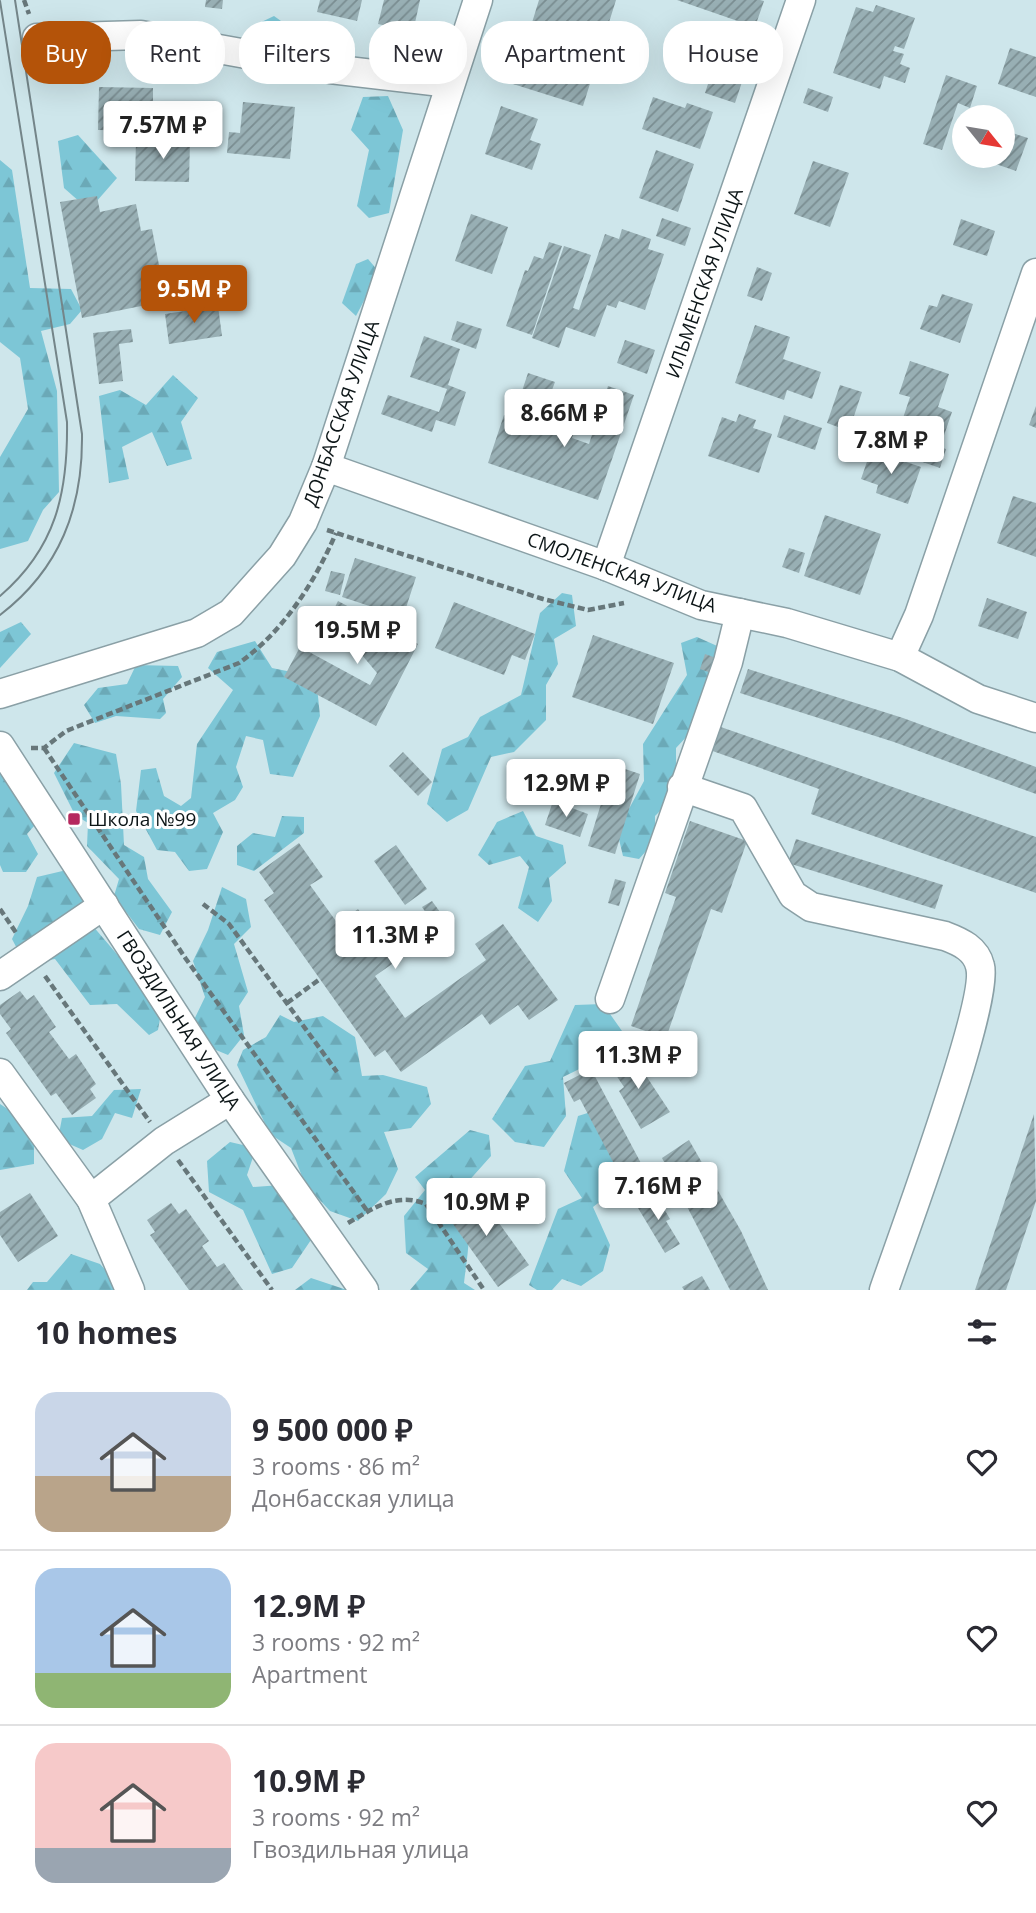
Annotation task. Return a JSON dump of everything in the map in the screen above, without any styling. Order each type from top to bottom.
[{"type":"street","name":"ДОНБАССКАЯ УЛИЦА","points":[[467,33],[478,0]]},
{"type":"street","name":"ИЛЬМЕНСКАЯ УЛИЦА","points":[[607,566],[800,0]]},
{"type":"street","points":[[111,36],[141,35],[369,74]]},
{"type":"street","name":"ДОНБАССКАЯ УЛИЦА","points":[[0,694],[197,633],[231,613],[257,587],[303,522],[327,467],[450,84]]},
{"type":"street","points":[[900,657],[919,615],[1036,273]]},
{"type":"street","name":"СМОЛЕНСКАЯ УЛИЦА","points":[[327,467],[607,566],[701,605],[787,622],[900,657],[978,699],[1036,718]]},
{"type":"street","points":[[610,999],[727,662],[740,613]]},
{"type":"street","name":"ГВОЗДИЛЬНАЯ УЛИЦА","points":[[1,748],[230,1100],[364,1290]]},
{"type":"street","points":[[682,787],[743,808],[793,895],[811,907],[946,936],[967,947],[981,967],[981,988],[958,1071],[884,1290]]},
{"type":"street","points":[[0,976],[104,905]]},
{"type":"street","points":[[0,1073],[91,1199],[131,1290]]},
{"type":"street","points":[[91,1199],[164,1141],[230,1100]]},
{"type":"path","points":[[303,522],[543,599],[588,610],[622,604],[661,588]]},
{"type":"path","points":[[1,748],[44,748],[66,732],[239,663],[260,648],[293,610],[336,533]]},
{"type":"path","points":[[44,748],[186,959],[368,1212]]},
{"type":"path","points":[[204,904],[229,924],[337,1072]]},
{"type":"path","points":[[0,909],[272,1290]]},
{"type":"path","points":[[287,1003],[320,979]]},
{"type":"path","points":[[326,1235],[398,1198],[413,1199],[426,1204],[484,1290]]},
{"type":"green space","points":[[274,16],[281,21],[264,21]]},
{"type":"green space","points":[[388,96],[403,130],[389,213],[369,218],[357,206],[369,150],[351,130],[363,97]]},
{"type":"green space","points":[[78,135],[117,178],[89,210],[64,188],[58,141]]},
{"type":"green space","points":[[0,160],[12,170],[30,288],[71,289],[82,310],[70,324],[41,331],[57,391],[59,492],[43,510],[28,541],[0,549],[0,457],[28,409],[20,358],[0,342]]},
{"type":"green space","points":[[368,259],[379,272],[356,316],[342,303],[356,264]]},
{"type":"green space","points":[[173,375],[198,398],[181,422],[192,459],[167,466],[152,432],[122,447],[129,479],[109,483],[99,396],[120,390],[146,405]]},
{"type":"green space","points":[[562,593],[572,595],[576,626],[554,639],[558,664],[546,685],[546,720],[514,752],[491,757],[468,810],[447,822],[427,804],[442,749],[468,737],[480,717],[521,695],[540,613]]},
{"type":"green space","points":[[21,622],[31,634],[0,668],[0,632]]},
{"type":"green space","points":[[697,637],[724,649],[704,718],[676,748],[674,785],[668,801],[655,816],[655,841],[639,859],[623,856],[617,831],[644,781],[643,744],[687,675],[681,643]]},
{"type":"green space","points":[[255,641],[272,668],[316,677],[320,716],[293,777],[270,774],[263,740],[246,736],[236,767],[243,787],[235,800],[213,813],[223,832],[207,869],[189,871],[175,852],[157,850],[136,811],[141,770],[156,768],[164,796],[181,806],[191,798],[197,744],[233,690],[208,668],[217,652]]},
{"type":"green space","points":[[136,665],[178,666],[182,677],[163,699],[166,713],[160,719],[116,716],[95,723],[84,705],[98,688],[127,684]]},
{"type":"green space","points":[[74,743],[116,754],[121,784],[124,845],[144,857],[148,879],[172,912],[160,935],[139,929],[114,896],[119,879],[87,846],[88,823],[75,815],[54,773]]},
{"type":"green space","points":[[0,758],[50,808],[27,834],[38,854],[26,872],[3,872],[0,865]]},
{"type":"green space","points":[[523,811],[536,836],[563,845],[566,863],[549,878],[552,901],[538,922],[518,908],[529,867],[520,856],[489,865],[478,855],[497,822]]},
{"type":"green space","points":[[282,816],[304,817],[304,833],[254,871],[237,865],[237,846],[253,833],[275,837]]},
{"type":"green space","points":[[71,869],[94,898],[92,925],[162,1007],[158,1030],[149,1035],[117,1004],[90,1005],[55,959],[25,964],[12,939],[28,906],[37,877]]},
{"type":"green space","points":[[222,887],[246,899],[251,927],[234,944],[248,992],[239,1006],[244,1035],[228,1055],[199,1043],[192,1024],[205,997],[193,961],[208,930]]},
{"type":"green space","points":[[603,1004],[622,1031],[604,1057],[563,1077],[566,1116],[544,1147],[515,1142],[492,1119],[525,1066],[550,1061],[575,1005]]},
{"type":"green space","points":[[280,1015],[294,1022],[323,1016],[355,1037],[362,1076],[383,1075],[427,1087],[431,1104],[411,1128],[384,1132],[398,1169],[386,1194],[358,1221],[330,1211],[305,1184],[291,1148],[270,1134],[237,1065],[243,1050],[266,1037]]},
{"type":"green space","points":[[141,1089],[132,1118],[115,1113],[102,1139],[83,1150],[58,1139],[62,1118],[92,1116],[114,1090]]},
{"type":"green space","points":[[0,1104],[34,1126],[34,1164],[0,1170]]},
{"type":"green space","points":[[594,1111],[613,1143],[615,1190],[593,1207],[610,1245],[603,1271],[581,1286],[562,1279],[552,1290],[537,1290],[529,1285],[558,1209],[582,1198],[564,1171],[578,1116]]},
{"type":"green space","points":[[470,1130],[489,1135],[491,1156],[457,1194],[467,1214],[468,1226],[464,1283],[475,1290],[410,1290],[428,1269],[406,1253],[404,1216],[425,1190],[415,1177]]},
{"type":"green space","points":[[230,1142],[256,1148],[247,1175],[253,1187],[281,1185],[317,1231],[292,1268],[272,1274],[243,1210],[209,1192],[207,1161]]},
{"type":"green space","points":[[71,1254],[100,1264],[124,1290],[27,1290],[33,1282],[47,1282]]},
{"type":"green space","points":[[311,1278],[347,1290],[295,1290]]},
{"type":"building","points":[[206,0],[223,0],[222,9],[205,7]]},
{"type":"building","points":[[320,0],[362,0],[357,21],[317,12]]},
{"type":"building","points":[[384,0],[420,0],[415,21],[379,21]]},
{"type":"building","points":[[539,0],[616,0],[609,21],[532,21]]},
{"type":"building","points":[[677,0],[764,1],[757,21],[738,21]]},
{"type":"building","points":[[876,5],[915,18],[904,49],[895,46],[893,51],[904,54],[900,64],[910,68],[905,83],[884,76],[880,89],[833,73],[856,7],[873,12]]},
{"type":"building","points":[[1010,48],[1036,57],[1036,97],[998,84]]},
{"type":"building","points":[[946,75],[977,86],[971,105],[952,105],[952,121],[942,150],[923,144]]},
{"type":"building","points":[[513,84],[590,84],[583,106]]},
{"type":"building","points":[[708,84],[741,84],[735,103],[705,93]]},
{"type":"building","points":[[99,87],[153,88],[153,131],[98,130]]},
{"type":"building","points":[[808,88],[833,97],[828,112],[803,103]]},
{"type":"building","points":[[653,97],[685,108],[687,103],[713,112],[700,149],[642,129]]},
{"type":"building","points":[[243,102],[295,107],[290,159],[227,153],[229,132],[240,133]]},
{"type":"building","points":[[501,106],[538,119],[530,140],[541,144],[532,170],[485,154]]},
{"type":"building","points":[[1015,134],[1028,138],[1016,171],[1007,168],[1015,168]]},
{"type":"building","points":[[136,140],[190,141],[189,182],[135,181]]},
{"type":"building","points":[[656,150],[694,164],[678,212],[639,198]]},
{"type":"building","points":[[813,161],[849,173],[830,227],[794,214]]},
{"type":"building","points":[[97,196],[100,212],[136,204],[141,231],[152,229],[166,301],[82,318],[60,202]]},
{"type":"building","points":[[471,214],[508,227],[492,274],[455,261]]},
{"type":"building","points":[[662,218],[691,228],[685,246],[656,236]]},
{"type":"building","points":[[961,219],[995,231],[987,256],[953,245]]},
{"type":"building","points":[[622,229],[651,239],[648,249],[664,254],[645,310],[619,301],[616,308],[607,305],[595,337],[566,327],[559,348],[532,338],[564,246],[591,255],[573,308],[579,310],[605,234],[619,239]]},
{"type":"building","points":[[549,242],[562,246],[532,335],[506,326],[525,270],[528,271],[534,256],[543,259]]},
{"type":"building","points":[[757,267],[772,273],[762,301],[747,296]]},
{"type":"building","points":[[942,294],[973,304],[960,343],[920,329],[929,305],[937,307]]},
{"type":"building","points":[[218,306],[222,336],[169,344],[165,314]]},
{"type":"building","points":[[457,321],[482,329],[476,349],[451,340]]},
{"type":"building","points":[[755,325],[790,337],[783,359],[821,372],[812,399],[787,390],[784,400],[735,383]]},
{"type":"building","points":[[131,329],[133,342],[119,344],[123,381],[99,384],[93,333]]},
{"type":"building","points":[[424,336],[460,349],[448,385],[466,392],[455,426],[436,420],[432,432],[381,414],[388,395],[439,412],[447,389],[410,377]]},
{"type":"building","points":[[625,340],[655,350],[647,374],[617,363]]},
{"type":"building","points":[[910,361],[949,374],[938,407],[952,412],[940,447],[946,449],[940,468],[908,457],[914,439],[898,433],[910,397],[899,394]]},
{"type":"building","points":[[528,373],[555,382],[545,409],[519,400]]},
{"type":"building","points":[[840,385],[862,392],[849,431],[827,423]]},
{"type":"building","points":[[608,386],[634,395],[598,500],[488,463],[504,415],[551,431],[554,425],[574,432],[572,438],[589,444]]},
{"type":"building","points":[[1036,406],[1036,428],[1029,425]]},
{"type":"building","points":[[739,414],[756,420],[753,428],[772,434],[759,473],[708,456],[722,417],[736,422]]},
{"type":"building","points":[[784,415],[822,428],[815,450],[777,437]]},
{"type":"building","points":[[871,450],[921,467],[908,504],[876,493],[878,485],[861,479]]},
{"type":"building","points":[[1013,496],[1036,503],[1036,557],[997,543]]},
{"type":"building","points":[[825,515],[881,534],[860,595],[804,576]]},
{"type":"building","points":[[789,548],[805,553],[799,573],[782,567]]},
{"type":"building","points":[[355,558],[416,577],[403,617],[342,597]]},
{"type":"building","points":[[331,571],[345,574],[340,595],[325,591]]},
{"type":"building","points":[[987,598],[1027,612],[1018,639],[978,626]]},
{"type":"building","points":[[338,601],[418,644],[376,726],[284,677],[300,647],[370,685],[377,673],[330,617]]},
{"type":"building","points":[[454,602],[535,634],[525,660],[512,655],[504,675],[435,648]]},
{"type":"building","points":[[593,635],[674,663],[653,724],[572,697]]},
{"type":"building","points":[[705,654],[719,659],[714,674],[700,669]]},
{"type":"building","points":[[748,669],[903,718],[1036,767],[1036,794],[894,742],[740,693]]},
{"type":"building","points":[[715,725],[1036,837],[1036,893],[811,814],[819,789],[707,749]]},
{"type":"building","points":[[403,752],[432,782],[418,796],[389,766]]},
{"type":"building","points":[[613,765],[640,774],[615,854],[588,846]]},
{"type":"building","points":[[527,769],[543,774],[539,788],[544,789],[539,805],[517,799]]},
{"type":"building","points":[[553,801],[588,814],[580,837],[545,825]]},
{"type":"building","points":[[690,821],[747,841],[722,913],[711,909],[666,1038],[631,1026],[676,897],[665,893]]},
{"type":"building","points":[[796,839],[943,885],[935,909],[788,863]]},
{"type":"building","points":[[299,843],[323,877],[310,885],[338,924],[358,909],[395,962],[375,976],[405,1018],[486,960],[475,944],[503,924],[558,1000],[529,1020],[518,1005],[490,1025],[482,1014],[401,1072],[385,1050],[375,1057],[264,900],[274,893],[259,872]]},
{"type":"building","points":[[396,845],[427,889],[405,905],[374,861]]},
{"type":"building","points":[[615,879],[626,882],[619,906],[608,903]]},
{"type":"building","points":[[432,901],[440,912],[431,920],[422,907]]},
{"type":"building","points":[[20,991],[27,1000],[34,995],[56,1027],[49,1032],[69,1059],[76,1054],[96,1084],[90,1089],[96,1098],[72,1115],[56,1093],[51,1096],[6,1033],[11,1029],[0,1014],[0,1005]]},
{"type":"building","points":[[629,1050],[670,1112],[641,1129],[619,1091],[624,1087],[608,1063]]},
{"type":"building","points":[[591,1069],[643,1167],[622,1179],[580,1099],[574,1102],[564,1083]]},
{"type":"building","points":[[1034,1114],[1036,1201],[1006,1290],[975,1290]]},
{"type":"building","points":[[689,1140],[741,1231],[768,1290],[730,1290],[662,1158]]},
{"type":"building","points":[[474,1188],[529,1265],[498,1287],[443,1210]]},
{"type":"building","points":[[654,1192],[670,1219],[666,1221],[680,1244],[665,1253],[635,1203]]},
{"type":"building","points":[[30,1193],[58,1236],[18,1262],[0,1235],[0,1212]]},
{"type":"building","points":[[171,1203],[179,1214],[186,1209],[209,1241],[202,1246],[217,1267],[224,1263],[243,1290],[189,1290],[150,1235],[155,1232],[147,1220]]},
{"type":"building","points":[[702,1276],[710,1290],[684,1290],[682,1287]]},
{"type":"tram line","points":[[0,615],[38,578],[64,535],[78,487],[82,434],[15,0]]},
{"type":"tram line","points":[[0,1],[67,422],[65,472],[55,518],[34,559],[0,596]]},
{"type":"place","name":"Школа №99","points":[[74,819]]}]
